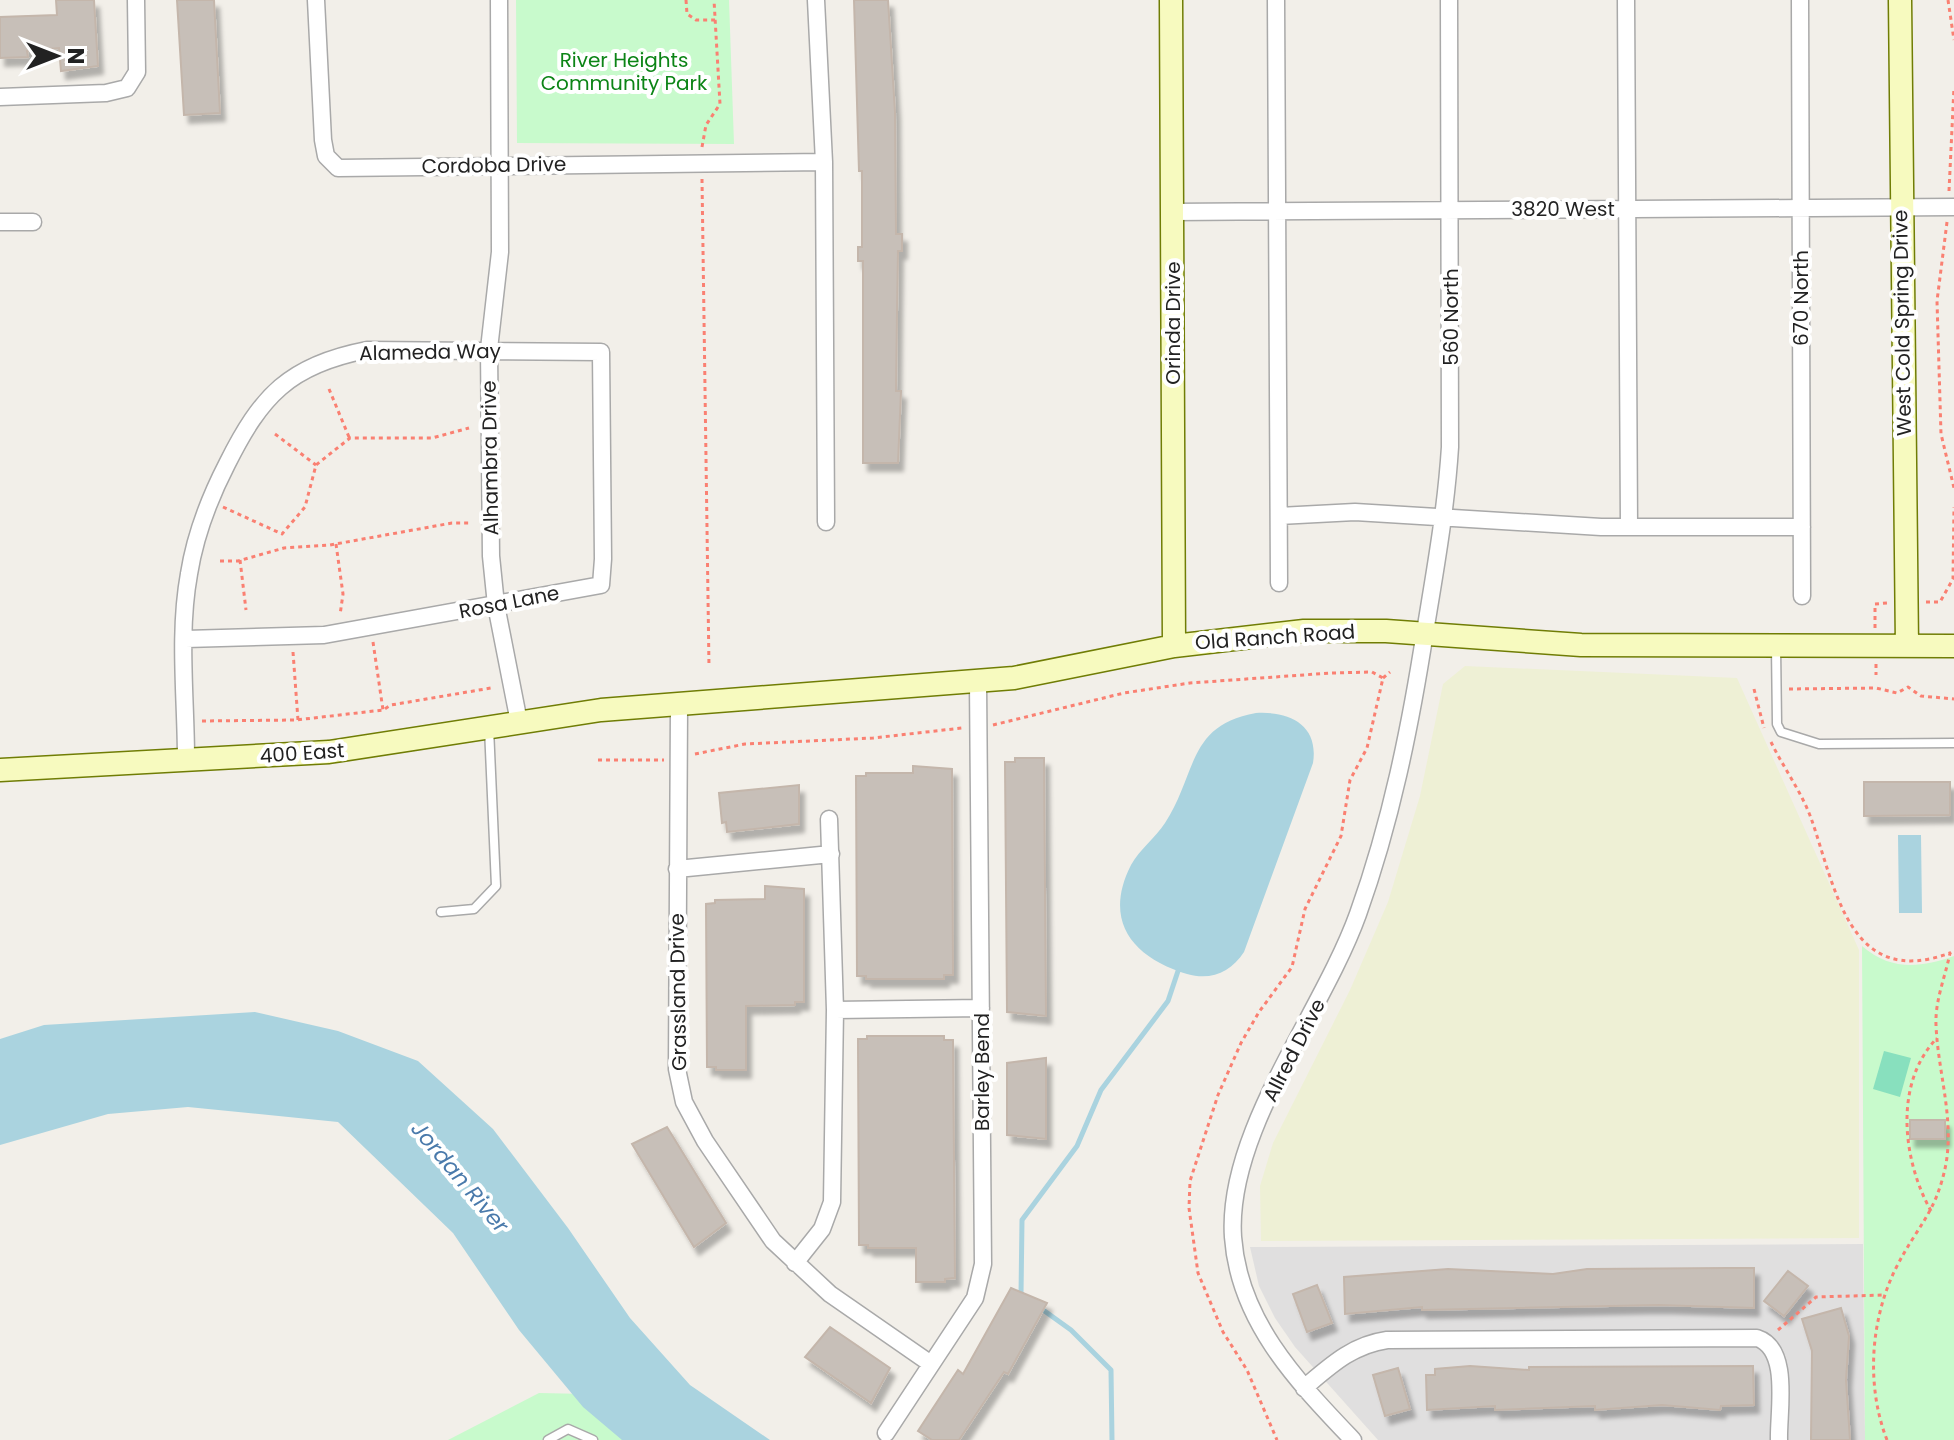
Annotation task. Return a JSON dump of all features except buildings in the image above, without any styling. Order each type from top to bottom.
[{"type":"street","points":[[0,97],[106,93],[127,88],[133,82],[139,55],[136,0]]},
{"type":"street","name":"Cordoba Drive","points":[[316,0],[323,140],[331,165],[338,168],[824,162]]},
{"type":"street","name":"Alhambra Drive","points":[[499,0],[500,252],[489,349],[491,556],[496,605],[519,722]]},
{"type":"street","points":[[816,0],[824,162],[826,522]]},
{"type":"street","name":"Orinda Drive","points":[[1171,0],[1174,646]]},
{"type":"street","points":[[1276,0],[1279,583]]},
{"type":"street","name":"560 North","points":[[1425,633],[1444,516],[1451,418],[1449,0]]},
{"type":"street","points":[[1626,0],[1629,527]]},
{"type":"street","name":"670 North","points":[[1800,0],[1802,596]]},
{"type":"street","name":"West Cold Spring Drive","points":[[1900,0],[1907,646]]},
{"type":"street","name":"3820 West","points":[[1172,212],[1950,208]]},
{"type":"street","points":[[0,222],[33,222]]},
{"type":"street","name":"Alameda Way","points":[[186,759],[188,576],[214,490],[254,412],[271,395],[302,371],[336,356],[367,350],[601,352]]},
{"type":"street","name":"Rosa Lane","points":[[186,639],[324,635],[601,585],[601,352]]},
{"type":"street","points":[[1279,516],[1355,512],[1629,527],[1802,527]]},
{"type":"street","name":"Old Ranch Road","points":[[601,710],[679,707],[978,683],[1048,673],[1174,646],[1304,631],[1425,633],[1581,645],[1954,646]]},
{"type":"street","name":"Allred Drive","points":[[1353,1440],[1304,1388],[1270,1344],[1249,1303],[1235,1249],[1235,1194],[1254,1129],[1340,958],[1364,896],[1398,780],[1425,633]]},
{"type":"street","name":"Barley Bend","points":[[886,1433],[975,1298],[980,1282],[978,683]]},
{"type":"street","name":"Grassland Drive","points":[[679,707],[677,1069],[684,1102],[748,1208],[795,1263],[830,1294],[931,1364]]},
{"type":"street","name":"400 East","points":[[0,770],[329,752],[601,710]]},
{"type":"street","points":[[795,1263],[822,1229],[832,1202],[835,1010],[829,819]]},
{"type":"street","points":[[677,869],[831,854]]},
{"type":"street","points":[[835,1010],[981,1008]]},
{"type":"street","points":[[1304,1388],[1353,1350],[1387,1340],[1773,1338],[1778,1364],[1779,1440]]},
{"type":"lane","points":[[1776,647],[1777,724],[1781,732],[1819,744],[1954,743]]},
{"type":"lane","points":[[441,912],[474,909],[496,886],[489,728]]},
{"type":"lane","points":[[548,1440],[568,1429],[593,1440]]},
{"type":"path","points":[[686,0],[687,14],[696,20],[717,20]]},
{"type":"path","points":[[702,151],[706,125],[720,104],[714,0]]},
{"type":"path","points":[[1948,0],[1954,40]]},
{"type":"path","points":[[1954,87],[1950,208],[1937,301],[1941,434],[1954,488]]},
{"type":"path","points":[[702,179],[709,667]]},
{"type":"path","points":[[329,389],[350,438]]},
{"type":"path","points":[[222,507],[282,534],[305,507],[316,465],[350,438],[432,438],[469,428]]},
{"type":"path","points":[[275,434],[316,465]]},
{"type":"path","points":[[1940,602],[1953,579],[1954,507]]},
{"type":"path","points":[[220,561],[240,560],[284,548],[336,544],[452,523],[469,523]]},
{"type":"path","points":[[336,544],[343,594],[340,619]]},
{"type":"path","points":[[240,560],[246,610]]},
{"type":"path","points":[[373,640],[383,710]]},
{"type":"path","points":[[293,649],[298,720]]},
{"type":"path","points":[[988,726],[1124,693],[1190,683],[1331,673],[1372,672],[1383,678]]},
{"type":"path","points":[[1277,1440],[1247,1370],[1208,1302],[1198,1273],[1189,1208],[1190,1181],[1218,1095],[1241,1043],[1292,967],[1305,909],[1341,836],[1350,780],[1367,748],[1383,678],[1390,672]]},
{"type":"path","points":[[1788,689],[1876,688],[1897,693],[1908,687],[1921,696],[1954,699]]},
{"type":"path","points":[[199,721],[298,720],[383,710],[391,705],[491,688]]},
{"type":"path","points":[[1754,689],[1764,729]]},
{"type":"path","points":[[689,756],[745,744],[873,738],[957,728]]},
{"type":"path","points":[[1770,741],[1809,814],[1852,928],[1865,944],[1887,960],[1900,962],[1933,960],[1952,952]]},
{"type":"path","points":[[598,760],[658,762]]},
{"type":"path","points":[[1887,1440],[1880,1423],[1873,1369],[1885,1295],[1898,1265],[1932,1212],[1950,1142],[1948,1103],[1937,1038],[1937,1006],[1952,952]]},
{"type":"path","points":[[1932,1212],[1915,1174],[1906,1133],[1910,1098],[1920,1064],[1937,1038]]},
{"type":"path","points":[[1773,1338],[1816,1297],[1885,1295]]},
{"type":"shaded area","points":[[1863,1244],[1865,1440],[1378,1440],[1295,1347],[1275,1318],[1259,1286],[1250,1247]]},
{"type":"green space","name":"River Heights Community Park","points":[[516,0],[729,0],[734,144],[517,143]]},
{"type":"green space","points":[[1465,666],[1737,678],[1859,950],[1859,1238],[1261,1241],[1260,1186],[1273,1143],[1350,990],[1388,902],[1420,796],[1443,684]]},
{"type":"green space","points":[[1862,946],[1884,960],[1906,965],[1954,956],[1954,1440],[1865,1440]]},
{"type":"green space","points":[[1884,1051],[1911,1058],[1900,1097],[1873,1089]]},
{"type":"green space","points":[[539,1393],[587,1394],[641,1440],[448,1440]]},
{"type":"water","points":[[1256,713],[1280,715],[1300,723],[1311,739],[1313,763],[1244,952],[1233,965],[1220,973],[1204,976],[1187,974],[1152,958],[1138,948],[1128,935],[1120,904],[1123,885],[1135,859],[1165,823],[1205,740],[1217,728],[1234,719]]},
{"type":"water","points":[[1898,835],[1921,835],[1922,913],[1899,913]]},
{"type":"water","name":"Jordan River","points":[[255,1012],[338,1031],[418,1061],[493,1129],[568,1228],[630,1318],[690,1385],[770,1440],[622,1440],[583,1407],[519,1330],[453,1233],[338,1122],[188,1107],[108,1114],[0,1145],[0,1039],[44,1025]]},
{"type":"waterway","points":[[1021,1295],[1022,1220],[1077,1146],[1101,1090],[1168,1001],[1178,971]]},
{"type":"waterway","points":[[1039,1307],[1071,1330],[1111,1370],[1112,1440]]}]
